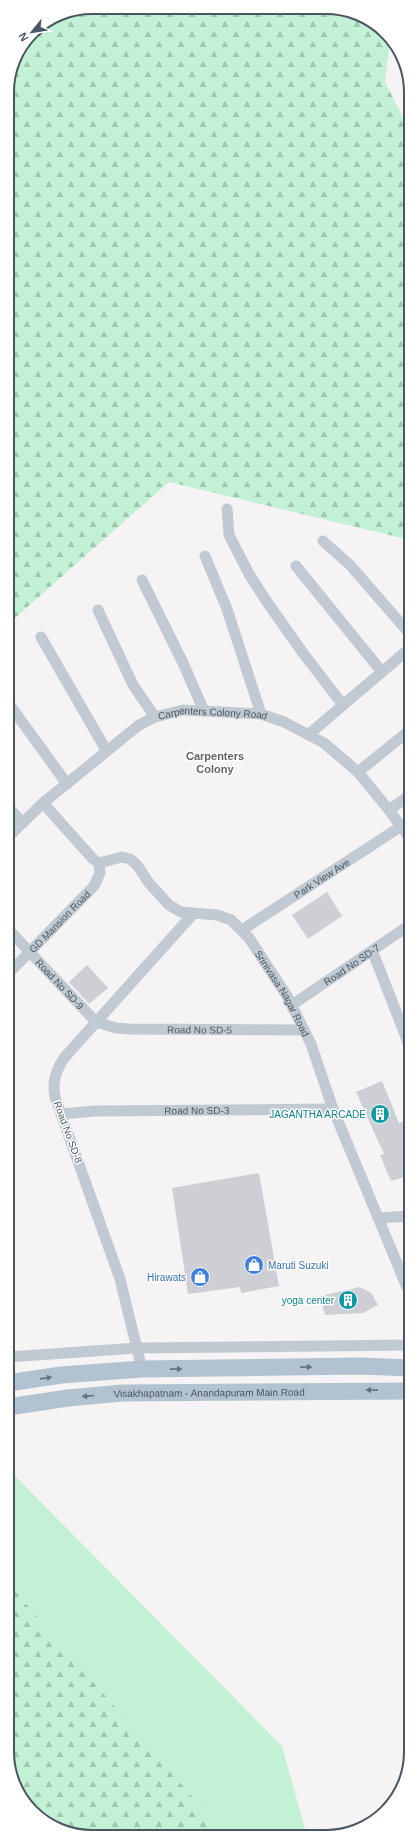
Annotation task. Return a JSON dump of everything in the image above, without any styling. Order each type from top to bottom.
[{"type":"main road","points":[[14,1382],[61,1376],[142,1369],[360,1366],[404,1368]]},
{"type":"main road","name":"Visakhapatnam - Anandapuram Main Road","points":[[14,1406],[68,1398],[122,1393],[404,1391]]},
{"type":"street","points":[[227,509],[229,535],[233,546],[249,574],[303,654],[343,705]]},
{"type":"street","points":[[323,542],[350,565],[404,627]]},
{"type":"street","points":[[205,556],[227,610],[261,714]]},
{"type":"street","points":[[296,566],[382,672]]},
{"type":"street","points":[[142,580],[183,663],[204,711]]},
{"type":"street","points":[[98,610],[133,685],[154,717]]},
{"type":"street","points":[[40,637],[106,750]]},
{"type":"street","points":[[308,735],[404,653]]},
{"type":"street","name":"Carpenters Colony Road","points":[[14,831],[43,804],[106,750],[139,725],[154,717],[183,710],[261,714],[284,722],[324,743],[358,772],[389,810],[404,832]]},
{"type":"street","points":[[14,712],[67,784]]},
{"type":"street","points":[[358,772],[404,735]]},
{"type":"street","points":[[389,810],[404,799]]},
{"type":"street","points":[[43,804],[98,863]]},
{"type":"street","points":[[14,813],[23,823]]},
{"type":"street","name":"Park View Ave","points":[[242,930],[400,827]]},
{"type":"street","name":"Srinivasa Nagar Road","points":[[98,863],[122,857],[130,859],[137,865],[149,882],[169,905],[181,912],[217,915],[231,920],[242,930],[268,964],[292,1005],[304,1030],[321,1071],[333,1109],[404,1279]]},
{"type":"street","name":"GD Mansion Road","points":[[14,969],[94,886],[100,873],[98,863]]},
{"type":"street","name":"Road No SD-8","points":[[142,1369],[120,1279],[61,1114],[53,1089],[54,1080],[57,1069],[64,1058],[193,914]]},
{"type":"street","name":"Road No SD-7","points":[[292,1005],[404,928]]},
{"type":"street","name":"Road No SD-9","points":[[14,935],[96,1022]]},
{"type":"street","points":[[372,950],[404,1032]]},
{"type":"street","name":"Road No SD-5","points":[[96,1022],[116,1028],[130,1029],[304,1030]]},
{"type":"street","name":"Road No SD-3","points":[[61,1114],[95,1111],[333,1109]]},
{"type":"street","points":[[378,1218],[404,1216]]},
{"type":"street","points":[[14,1356],[137,1348],[404,1345]]},
{"type":"green space","points":[[87,14],[331,14],[341,15],[365,24],[377,33],[389,46],[385,82],[404,119],[404,539],[169,482],[14,619],[14,87],[20,62],[25,52],[52,52],[53,24],[77,15]]},
{"type":"green space","points":[[14,1475],[282,1746],[305,1830],[87,1830],[77,1829],[53,1820],[33,1803],[20,1782],[14,1752]]},
{"type":"green space","points":[[14,1590],[221,1830],[77,1829],[53,1820],[33,1803],[20,1782],[14,1752]]},
{"type":"building","points":[[327,892],[342,916],[308,939],[292,915]]},
{"type":"building","points":[[87,965],[108,988],[89,1004],[69,982]]},
{"type":"building","name":"JAGANTHA ARCADE","points":[[382,1081],[399,1123],[404,1121],[404,1177],[391,1181],[380,1155],[384,1154],[356,1092]]},
{"type":"building","points":[[259,1173],[279,1286],[241,1293],[240,1287],[188,1294],[172,1188]]},
{"type":"building","name":"yoga center","points":[[360,1287],[371,1293],[378,1305],[363,1313],[325,1315],[320,1296]]},
{"type":"place","name":"JAGANTHA ARCADE","points":[[380,1114]]},
{"type":"place","name":"Maruti Suzuki","points":[[254,1265]]},
{"type":"place","name":"Hirawats","points":[[200,1277]]},
{"type":"place","name":"yoga center","points":[[348,1300]]},
{"type":"district","name":"Carpenters Colony","points":[[215,762]]}]
